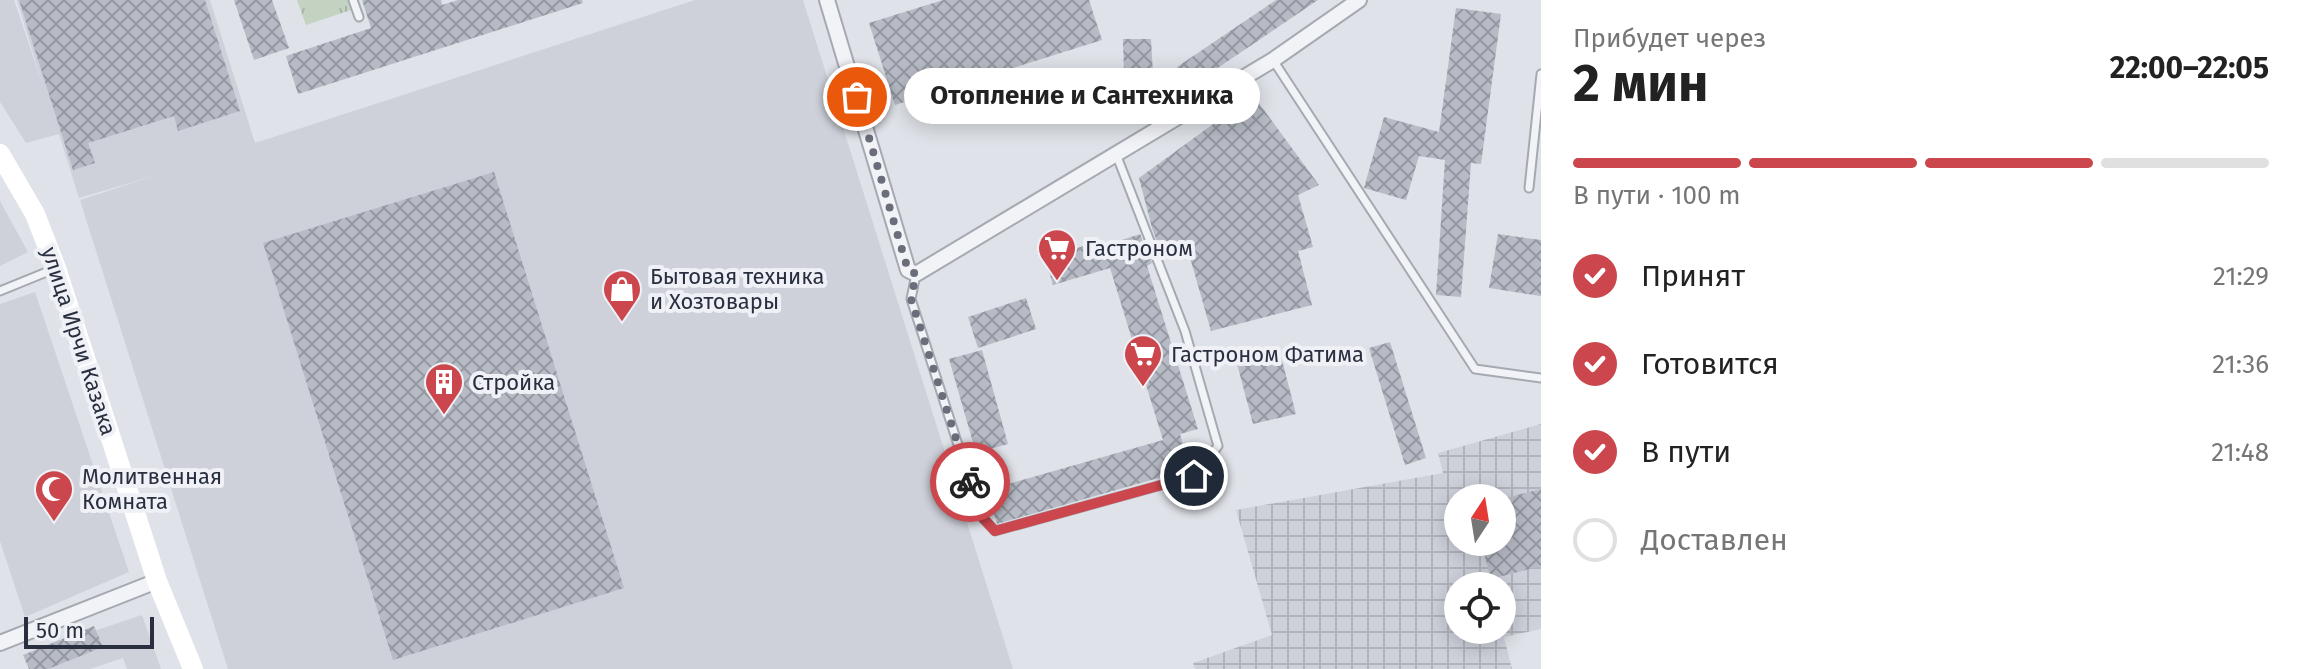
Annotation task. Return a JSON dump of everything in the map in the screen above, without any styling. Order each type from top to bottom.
[{"type":"main road","name":"улица Ирчи Казака","points":[[0,154],[35,214],[56,268],[157,581],[193,669]]},
{"type":"street","points":[[827,0],[908,270],[916,274],[1273,60],[1359,0]]},
{"type":"street","points":[[0,643],[157,581]]},
{"type":"lane","points":[[353,0],[359,17]]},
{"type":"lane","points":[[1273,60],[1475,369],[1541,378]]},
{"type":"lane","points":[[1529,188],[1541,74]]},
{"type":"lane","points":[[916,274],[911,299],[981,516],[995,531],[1194,476],[1218,446],[1185,331],[1116,154]]},
{"type":"lane","points":[[0,291],[56,268]]},
{"type":"shaded area","points":[[0,0],[14,0],[43,86],[17,0],[210,0],[255,143],[695,0],[803,0],[1013,669],[228,669],[80,200],[157,175],[79,198],[59,134],[26,143],[0,102]]},
{"type":"shaded area","points":[[0,201],[28,252],[0,266]]},
{"type":"shaded area","points":[[35,292],[129,572],[25,617],[0,541],[0,304]]},
{"type":"shaded area","points":[[1541,424],[1541,629],[1516,634],[1516,572],[1444,572],[1444,644],[1506,644],[1512,669],[1195,669],[1193,663],[1272,635],[1236,510],[1443,473],[1438,453]]},
{"type":"shaded area","points":[[142,615],[161,669],[127,669],[123,658],[90,669],[37,669],[31,652]]},
{"type":"green space","points":[[297,0],[348,0],[351,10],[306,25]]},
{"type":"building","points":[[19,0],[205,0],[240,111],[178,131],[174,116],[88,143],[95,163],[73,170]]},
{"type":"building","points":[[234,0],[272,0],[289,48],[254,60]]},
{"type":"building","points":[[362,0],[441,0],[442,5],[458,0],[582,0],[583,3],[298,94],[286,56],[371,28]]},
{"type":"building","points":[[943,0],[1089,0],[1102,40],[895,105],[869,23]]},
{"type":"building","points":[[1276,0],[1318,0],[1191,86],[1177,67]]},
{"type":"building","points":[[1456,8],[1501,14],[1481,164],[1471,163],[1461,297],[1436,295],[1445,160],[1419,156],[1406,200],[1364,188],[1384,117],[1439,132]]},
{"type":"building","points":[[1123,39],[1151,39],[1153,74],[1124,75]]},
{"type":"building","points":[[1253,95],[1319,185],[1298,195],[1313,247],[1298,251],[1312,305],[1211,331],[1187,247],[1163,258],[1139,178]]},
{"type":"building","name":"Стройка","points":[[494,172],[624,588],[393,660],[263,243]]},
{"type":"building","points":[[1140,234],[1152,263],[1147,266],[1198,429],[1180,434],[1190,469],[997,524],[987,490],[1163,440],[1110,268],[1053,285],[1045,258],[1090,244],[1091,250]]},
{"type":"building","points":[[1498,234],[1541,240],[1541,296],[1489,288]]},
{"type":"building","points":[[1026,298],[1036,329],[978,348],[968,317]]},
{"type":"building","points":[[1390,342],[1426,458],[1405,465],[1369,348]]},
{"type":"building","points":[[1279,349],[1296,414],[1253,424],[1236,360]]},
{"type":"building","points":[[982,350],[1008,444],[976,453],[949,359]]},
{"type":"building","points":[[1541,489],[1541,566],[1516,572],[1489,572],[1485,556],[1516,556],[1516,495]]},
{"type":"building","points":[[94,626],[103,647],[48,669],[29,669],[23,655]]},
{"type":"way so far","points":[[857,97],[908,270],[916,274],[911,299],[970,482]]},
{"type":"place","name":"Отопление и Сантехника","points":[[857,97]]},
{"type":"place","name":"Гастроном","points":[[1057,282]]},
{"type":"place","name":"Бытовая техника и Хозтовары","points":[[622,323]]},
{"type":"place","name":"Гастроном Фатима","points":[[1143,388]]},
{"type":"place","name":"Стройка","points":[[444,416]]},
{"type":"place","name":"Молитвенная Комната","points":[[54,523]]},
{"type":"route","points":[[970,482],[981,516],[995,531],[1194,476]]}]
